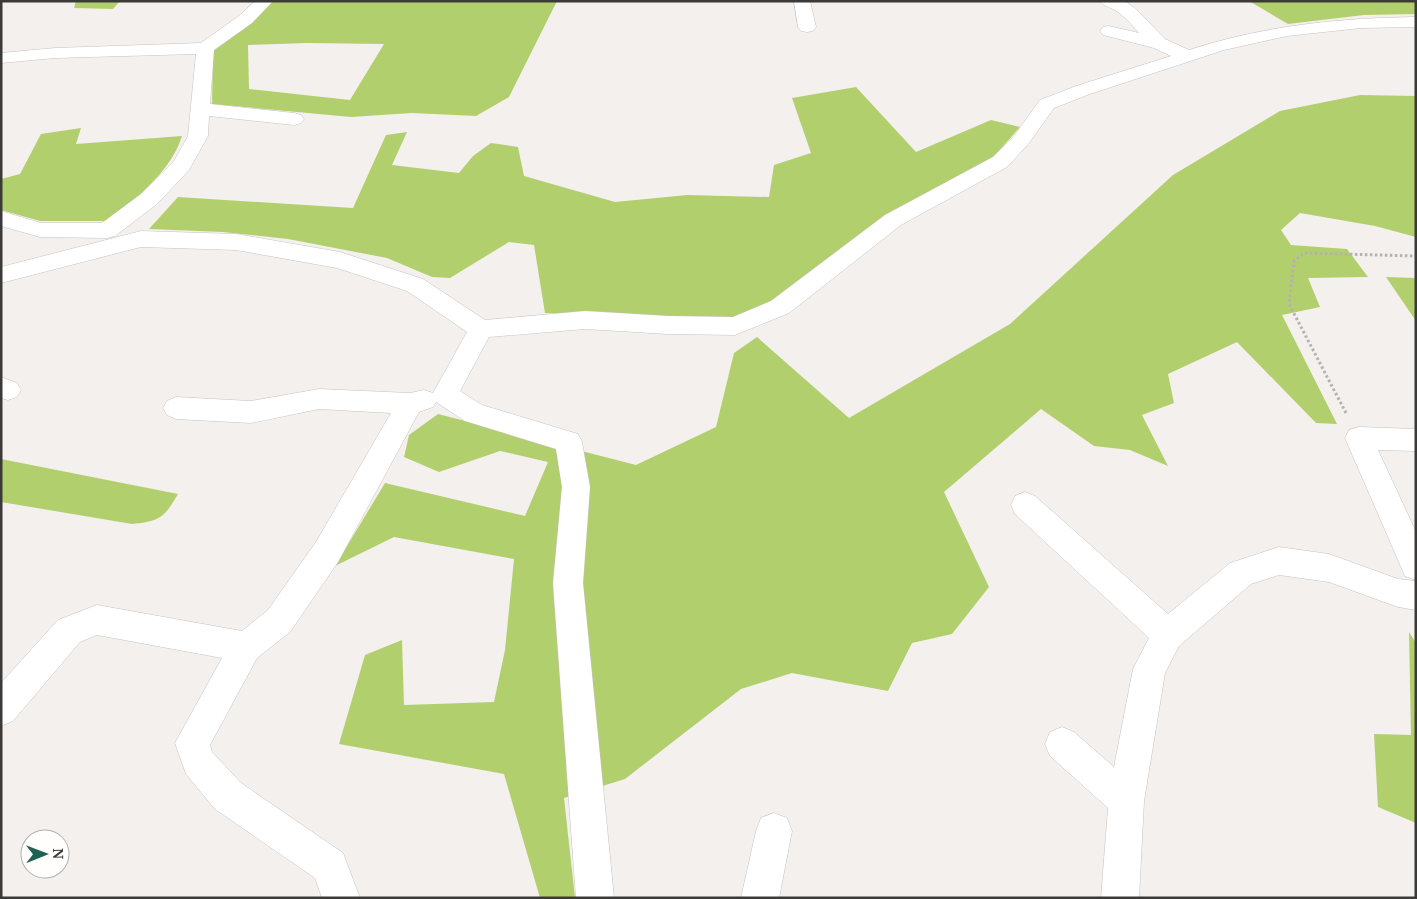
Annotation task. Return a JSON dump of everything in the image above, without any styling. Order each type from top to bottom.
[{"type":"street","points":[[1,58],[55,53],[205,48],[246,19],[265,1]]},
{"type":"street","points":[[802,1],[807,27]]},
{"type":"street","points":[[1108,1],[1117,3],[1130,12],[1160,44]]},
{"type":"street","points":[[1,218],[40,230],[113,238],[236,242],[340,260],[415,285],[481,329],[585,320],[668,325],[735,326],[780,307],[894,220],[1000,162],[1022,139],[1047,104],[1219,46],[1287,31],[1362,23],[1416,22]]},
{"type":"street","points":[[1109,31],[1160,44],[1188,56]]},
{"type":"street","points":[[1,275],[113,238],[182,165],[198,136],[205,48]]},
{"type":"street","points":[[200,109],[294,119]]},
{"type":"street","points":[[445,395],[481,329]]},
{"type":"street","points":[[176,408],[252,412],[319,399],[410,403],[445,395],[474,413],[568,442],[576,487],[568,583],[595,898]]},
{"type":"street","points":[[341,898],[330,866],[228,796],[198,762],[192,742],[246,647],[279,621],[327,552],[410,403]]},
{"type":"street","points":[[1416,440],[1359,438],[1416,566]]},
{"type":"street","points":[[1025,505],[1168,635]]},
{"type":"street","points":[[1120,898],[1126,801],[1149,669],[1168,635],[1241,573],[1279,561],[1329,568],[1398,593],[1416,596]]},
{"type":"street","points":[[1,709],[69,631],[97,620],[246,647]]},
{"type":"street","points":[[1062,744],[1126,801]]},
{"type":"street","points":[[760,898],[774,831]]},
{"type":"path","points":[[1359,438],[1289,304],[1294,261],[1304,253],[1416,256]]},
{"type":"green space","points":[[76,1],[120,1],[113,9],[74,8]]},
{"type":"green space","points":[[273,1],[557,1],[509,97],[476,116],[412,113],[351,117],[212,104],[213,51]],"holes":[[[307,43],[384,44],[350,100],[249,89],[248,45]]]},
{"type":"green space","points":[[1249,1],[1416,1],[1416,14],[1364,15],[1288,24]]},
{"type":"green space","points":[[856,87],[916,152],[991,120],[1020,127],[991,160],[776,299],[731,319],[545,313],[534,245],[509,242],[450,278],[432,277],[387,258],[288,239],[223,232],[149,229],[178,197],[353,208],[386,135],[407,132],[392,165],[459,173],[473,156],[491,143],[518,147],[524,176],[615,202],[687,195],[769,197],[774,165],[811,153],[792,98]]},
{"type":"green space","points":[[1360,95],[1416,96],[1416,237],[1375,226],[1300,213],[1281,230],[1291,245],[1347,249],[1368,277],[1308,278],[1320,307],[1282,315],[1337,424],[1316,423],[1237,342],[1168,374],[1174,403],[1142,415],[1168,466],[1130,450],[1094,446],[1041,409],[944,492],[989,587],[952,634],[912,643],[888,691],[792,673],[741,689],[625,779],[564,798],[575,898],[540,898],[504,774],[339,744],[365,655],[402,640],[404,705],[494,702],[505,650],[514,559],[394,537],[335,566],[385,483],[525,516],[548,462],[500,451],[439,472],[404,457],[409,435],[438,414],[636,465],[716,427],[734,353],[757,337],[849,418],[1010,324],[1173,175],[1280,111]]},
{"type":"green space","points":[[81,128],[76,144],[182,136],[177,149],[162,172],[111,221],[40,221],[1,210],[1,179],[20,174],[41,134]]},
{"type":"green space","points":[[1386,277],[1416,278],[1416,321]]},
{"type":"green space","points":[[1,459],[178,494],[169,508],[160,517],[155,520],[132,524],[1,502]]},
{"type":"green space","points":[[1409,632],[1416,643],[1416,823],[1378,807],[1374,734],[1411,735]]}]
